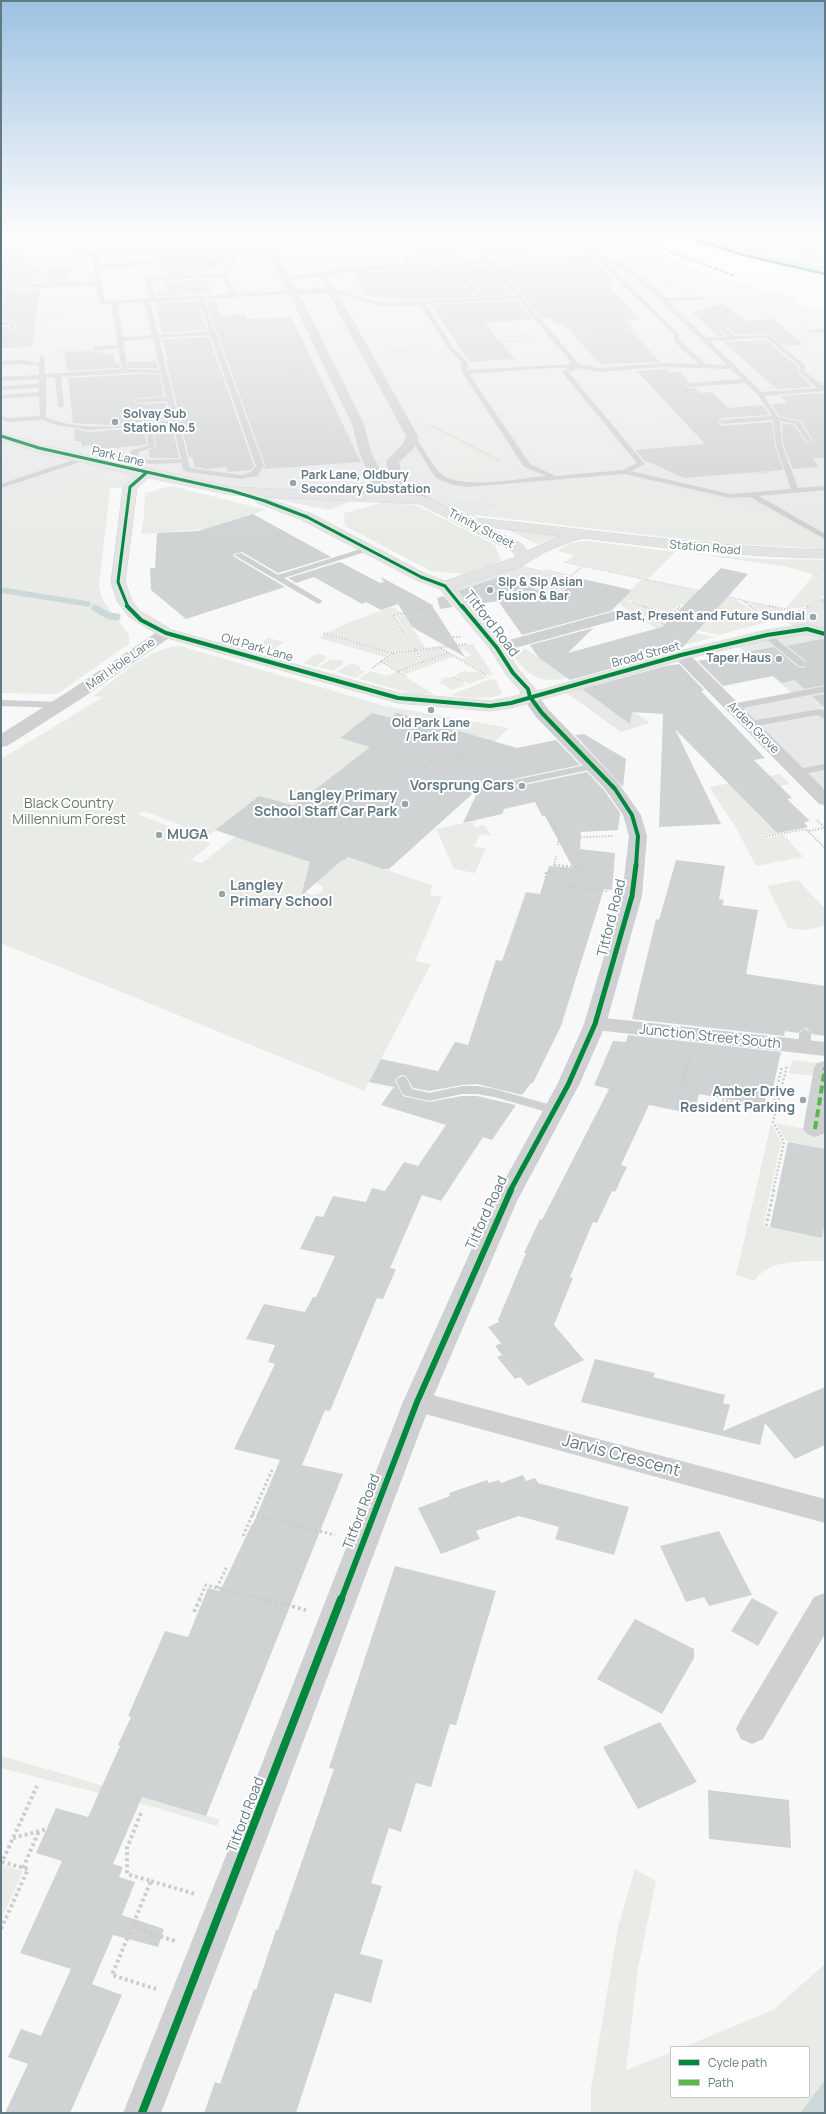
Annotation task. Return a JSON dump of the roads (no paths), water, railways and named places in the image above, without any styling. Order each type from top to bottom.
[{"type":"main road","name":"Park Lane","points":[[3,438],[146,474],[232,491],[360,497]]},
{"type":"main road","name":"Old Park Lane","points":[[146,474],[130,487],[118,582],[121,598],[131,612],[144,622],[166,633],[398,698],[490,706],[511,703],[530,697]]},
{"type":"main road","name":"Titford Road","points":[[232,491],[290,510],[325,516],[367,550],[421,577],[445,586],[464,606],[513,673],[528,689],[530,697]]},
{"type":"main road","name":"Trinity Street","points":[[325,516],[360,497],[423,500],[518,548],[524,559],[515,564],[445,586]]},
{"type":"main road","name":"Station Road","points":[[465,520],[563,530],[586,535],[687,547],[825,554]]},
{"type":"main road","name":"Station Road","points":[[524,559],[540,549],[569,537],[586,535]]},
{"type":"main road","name":"Broad Street","points":[[530,697],[767,635],[806,629],[825,634]]},
{"type":"street","name":"Trinity Street","points":[[314,336],[358,424],[365,452],[379,481],[377,489],[360,497]]},
{"type":"street","points":[[356,336],[412,436]]},
{"type":"street","name":"Trinity Street","points":[[412,436],[409,445],[392,461],[392,468],[398,481],[406,489],[423,500]]},
{"type":"street","points":[[572,612],[589,623]]},
{"type":"street","name":"Titford Road","points":[[496,648],[615,616]]},
{"type":"street","name":"Marl Hole Lane","points":[[1,742],[75,696],[166,633]]},
{"type":"street","name":"Arden Grove","points":[[682,656],[825,800]]},
{"type":"street","name":"Titford Road","points":[[142,2113],[250,1838],[417,1402],[505,1201],[568,1085],[595,1024],[632,896],[638,856],[638,836],[632,814],[615,789],[595,766],[542,713],[530,697]]},
{"type":"street","name":"Junction Street South","points":[[595,1024],[812,1043]]},
{"type":"street","points":[[815,1129],[825,1068]]},
{"type":"street","name":"Jarvis Crescent","points":[[417,1402],[825,1511]]},
{"type":"street","points":[[752,1729],[825,1606]]},
{"type":"lane","points":[[119,336],[125,371]]},
{"type":"lane","points":[[120,339],[188,336]]},
{"type":"lane","points":[[155,337],[187,470],[241,477],[254,474],[260,466],[213,336]]},
{"type":"lane","points":[[551,336],[577,366]]},
{"type":"lane","points":[[676,336],[676,340],[704,366]]},
{"type":"lane","points":[[700,336],[760,394],[776,418],[779,445],[795,491]]},
{"type":"lane","points":[[704,340],[767,336],[803,366],[801,370],[823,389]]},
{"type":"lane","points":[[444,338],[454,338]]},
{"type":"lane","points":[[444,338],[464,362],[465,372],[527,465],[553,477]]},
{"type":"lane","points":[[96,350],[95,348],[121,346]]},
{"type":"lane","points":[[1,363],[22,362],[42,364]]},
{"type":"lane","points":[[5,370],[42,364]]},
{"type":"lane","points":[[42,364],[43,418]]},
{"type":"lane","points":[[465,372],[549,366],[577,366],[599,370],[663,365],[732,367]]},
{"type":"lane","points":[[577,366],[564,372],[641,464],[624,472]]},
{"type":"lane","points":[[1,380],[143,370],[164,372]]},
{"type":"lane","points":[[58,375],[61,406]]},
{"type":"lane","points":[[690,385],[747,381]]},
{"type":"lane","points":[[59,385],[69,385]]},
{"type":"lane","points":[[1,388],[43,386]]},
{"type":"lane","points":[[760,394],[823,389]]},
{"type":"lane","points":[[1,397],[43,394]]},
{"type":"lane","points":[[138,401],[170,399]]},
{"type":"lane","points":[[764,401],[783,399]]},
{"type":"lane","points":[[1,418],[10,420],[43,418],[51,423],[80,428],[137,422],[176,422]]},
{"type":"lane","points":[[722,422],[776,418],[798,423],[809,441]]},
{"type":"lane","points":[[134,457],[134,451],[152,446],[150,433],[145,433]]},
{"type":"lane","points":[[412,436],[422,447],[437,476],[442,480],[453,484],[468,485],[624,472],[730,496],[824,489]]},
{"type":"lane","points":[[98,452],[134,457],[138,461],[185,461]]},
{"type":"lane","points":[[1,486],[85,459]]},
{"type":"lane","points":[[223,468],[225,476]]},
{"type":"lane","points":[[751,494],[825,537]]},
{"type":"lane","points":[[277,578],[367,550]]},
{"type":"lane","points":[[238,555],[318,602]]},
{"type":"lane","points":[[767,635],[802,664]]},
{"type":"lane","points":[[732,707],[825,689]]},
{"type":"lane","points":[[1,703],[61,705]]},
{"type":"lane","points":[[750,724],[820,712],[825,716]]},
{"type":"lane","points":[[495,788],[595,766]]},
{"type":"lane","points":[[797,772],[825,767]]},
{"type":"lane","points":[[402,1080],[407,1092],[429,1097],[462,1090],[477,1090],[495,1093],[554,1110]]},
{"type":"waterway","points":[[1,590],[88,604]]},
{"type":"waterway","points":[[95,608],[109,616],[117,617]]},
{"type":"place","name":"Solvay Sub Station No.5","points":[[115,422]]},
{"type":"place","name":"Park Lane, Oldbury Secondary Substation","points":[[293,483]]},
{"type":"place","name":"Sip & Sip Asian Fusion & Bar","points":[[490,590]]},
{"type":"place","name":"Past, Present and Future Sundial","points":[[813,617]]},
{"type":"place","name":"Taper Haus","points":[[779,659]]},
{"type":"place","name":"Old Park Lane / Park Rd","points":[[431,710]]},
{"type":"place","name":"Vorsprung Cars","points":[[522,786]]},
{"type":"place","name":"Langley Primary School Staff Car Park","points":[[405,804]]},
{"type":"place","name":"MUGA","points":[[159,835]]},
{"type":"place","name":"Langley Primary School","points":[[222,894]]},
{"type":"place","name":"Amber Drive Resident Parking","points":[[803,1100]]},
{"type":"park label","name":"Black Country Millennium Forest","points":[[69,812]]}]
